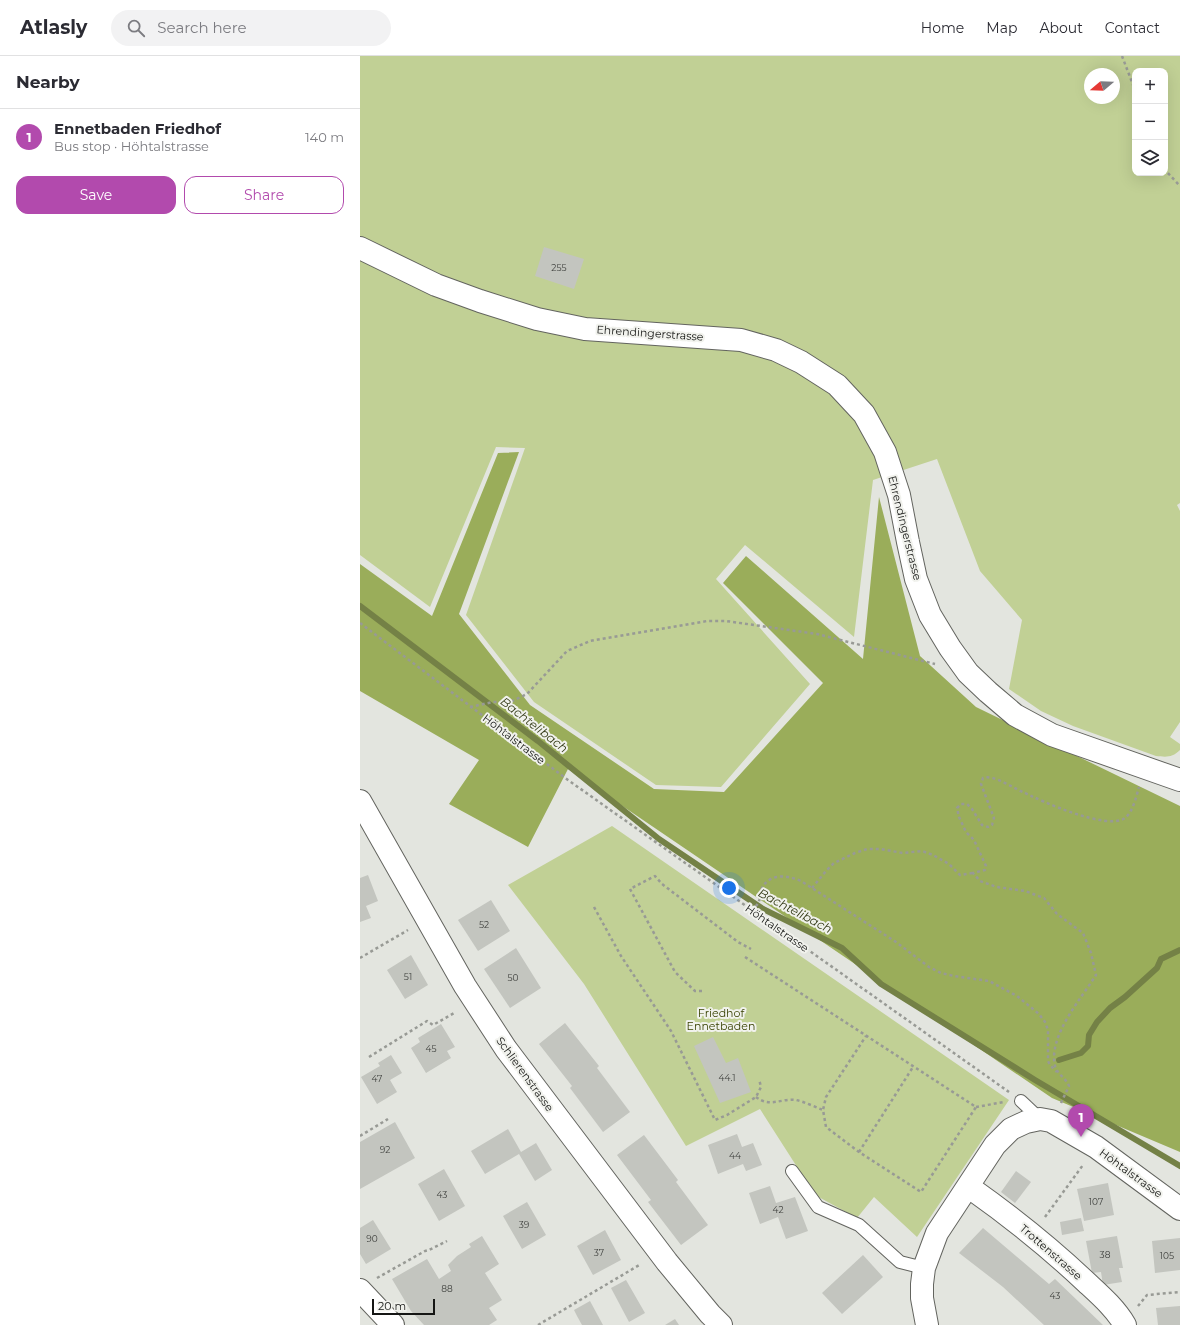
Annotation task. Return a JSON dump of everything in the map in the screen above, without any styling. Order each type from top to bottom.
[{"type":"street","name":"Ehrendingerstrasse","points":[[360,248],[436,285],[537,319],[585,329],[741,340],[776,350],[801,362],[837,385],[864,414],[886,452],[899,495],[916,579],[930,615],[950,648],[968,673],[1015,715],[1052,735],[1180,779]]},
{"type":"street","name":"Schlierenstrasse","points":[[360,801],[461,979],[510,1055],[667,1262],[721,1325]]},
{"type":"street","name":"Höhtalstrasse","points":[[1040,1119],[1057,1124],[1096,1147],[1180,1209]]},
{"type":"street","points":[[927,1325],[922,1298],[922,1284],[924,1268],[937,1233],[969,1187],[995,1145],[1011,1129],[1026,1122],[1040,1119]]},
{"type":"street","name":"Trottenstrasse","points":[[969,1187],[1032,1235],[1102,1297],[1114,1309],[1124,1324]]},
{"type":"street","points":[[366,1285],[393,1325]]},
{"type":"lane","name":"Höhtalstrasse","points":[[1021,1100],[1040,1119]]},
{"type":"lane","points":[[792,1171],[818,1207],[859,1225],[900,1262],[924,1268]]},
{"type":"path","points":[[1122,56],[1132,82]]},
{"type":"path","points":[[1168,174],[1180,186]]},
{"type":"path","points":[[470,706],[493,702],[510,702],[527,694],[567,651],[578,645],[590,641],[706,621],[726,621],[817,634],[968,673]]},
{"type":"path","name":"Höhtalstrasse","points":[[360,622],[568,780],[1021,1100]]},
{"type":"path","points":[[812,888],[834,863],[867,849],[880,849],[902,853],[922,851],[949,864],[960,875],[985,870],[986,866],[974,840],[966,832],[956,810],[960,805],[967,804],[982,825],[992,825],[994,818],[985,791],[981,784],[983,778],[989,777],[1002,782],[1072,813],[1095,819],[1120,821],[1127,816],[1131,809],[1146,768]]},
{"type":"path","points":[[973,873],[980,881],[997,887],[1025,891],[1044,898],[1057,914],[1083,933],[1091,953],[1096,975],[1064,1022],[1055,1054],[1055,1066],[1058,1072]]},
{"type":"path","points":[[702,991],[695,991],[675,972],[630,889],[655,876],[662,884],[738,942],[751,949]]},
{"type":"path","points":[[752,910],[759,901],[761,889],[770,880],[774,877],[792,877],[812,888],[896,942],[929,967],[941,973],[988,981],[1017,996],[1039,1014],[1045,1022],[1048,1030],[1048,1061],[1050,1065],[1068,1083],[1068,1089],[1062,1100]]},
{"type":"path","points":[[594,907],[621,956],[672,1031],[715,1120],[727,1115],[756,1097],[761,1087],[759,1079]]},
{"type":"path","points":[[360,958],[409,930],[406,923]]},
{"type":"path","points":[[745,957],[976,1107],[1021,1100]]},
{"type":"path","points":[[369,1057],[427,1021],[434,1025],[475,1001]]},
{"type":"path","points":[[866,1036],[826,1097],[823,1110],[826,1127],[859,1152],[921,1192],[976,1107]]},
{"type":"path","points":[[859,1152],[913,1067]]},
{"type":"path","points":[[756,1097],[761,1101],[769,1103],[795,1100],[823,1110]]},
{"type":"path","points":[[360,1136],[388,1119]]},
{"type":"path","points":[[1032,1235],[1096,1147]]},
{"type":"path","points":[[366,1285],[426,1251],[447,1241]]},
{"type":"path","points":[[538,1325],[640,1264],[650,1274],[667,1262]]},
{"type":"path","points":[[1124,1324],[1147,1295],[1180,1292]]},
{"type":"green space","points":[[360,56],[1180,56],[1180,503],[1177,505],[1180,511],[1180,722],[1170,737],[1180,744],[1180,750],[1172,756],[1156,756],[1073,726],[1041,711],[1009,689],[1022,620],[980,571],[937,459],[873,480],[854,637],[745,545],[716,579],[810,684],[721,787],[656,785],[534,702],[466,615],[525,448],[496,447],[430,607],[360,555]]},
{"type":"green space","points":[[519,452],[459,614],[530,705],[654,789],[724,792],[823,683],[723,583],[746,556],[863,659],[879,497],[920,656],[976,707],[1180,806],[1180,1152],[1052,1098],[568,769],[528,847],[449,804],[479,760],[360,691],[360,564],[432,616],[498,453]]},
{"type":"green space","name":"Friedhof Ennetbaden","points":[[612,826],[1009,1100],[917,1237],[874,1197],[857,1218],[815,1195],[760,1109],[686,1146],[584,984],[508,885]]},
{"type":"building","points":[[544,247],[584,259],[574,289],[535,276]]},
{"type":"building","points":[[368,875],[378,901],[366,906],[371,918],[360,922],[360,878]]},
{"type":"building","points":[[491,900],[510,931],[478,951],[458,920]]},
{"type":"building","points":[[516,948],[541,988],[510,1008],[484,969]]},
{"type":"building","points":[[411,955],[428,985],[405,999],[387,970]]},
{"type":"building","points":[[565,1023],[599,1066],[597,1068],[630,1112],[603,1132],[570,1088],[572,1086],[539,1044]]},
{"type":"building","points":[[441,1024],[455,1047],[447,1051],[451,1058],[426,1073],[411,1048],[420,1042],[418,1038]]},
{"type":"building","points":[[713,1037],[726,1063],[738,1058],[751,1092],[720,1103],[694,1046]]},
{"type":"building","points":[[391,1055],[402,1073],[390,1080],[397,1092],[377,1104],[361,1077],[380,1066],[378,1063]]},
{"type":"building","points":[[395,1122],[415,1158],[360,1189],[360,1142]]},
{"type":"building","points":[[508,1129],[521,1152],[536,1143],[552,1170],[535,1181],[519,1154],[485,1174],[471,1151]]},
{"type":"building","points":[[737,1134],[742,1147],[753,1143],[762,1165],[746,1171],[743,1164],[718,1174],[708,1145]]},
{"type":"building","points":[[644,1135],[678,1180],[676,1182],[708,1225],[681,1245],[648,1202],[651,1200],[617,1155]]},
{"type":"building","points":[[444,1169],[465,1206],[439,1221],[418,1184]]},
{"type":"building","points":[[1016,1171],[1031,1182],[1015,1203],[1001,1192]]},
{"type":"building","points":[[1108,1183],[1114,1215],[1084,1221],[1077,1189]]},
{"type":"building","points":[[770,1186],[776,1203],[795,1197],[808,1231],[786,1239],[778,1217],[760,1224],[749,1193]]},
{"type":"building","points":[[527,1202],[546,1235],[522,1249],[503,1216]]},
{"type":"building","points":[[1081,1218],[1084,1231],[1062,1235],[1060,1222]]},
{"type":"building","points":[[373,1220],[391,1249],[366,1264],[360,1254],[360,1228]]},
{"type":"building","points":[[983,1228],[1049,1284],[1055,1279],[1103,1325],[1044,1325],[1003,1287],[959,1253]]},
{"type":"building","points":[[605,1230],[621,1260],[593,1275],[577,1246]]},
{"type":"building","points":[[482,1236],[499,1264],[485,1273],[502,1300],[489,1308],[497,1320],[489,1325],[424,1325],[411,1311],[392,1279],[427,1259],[439,1279],[451,1271],[448,1265],[457,1256],[471,1247],[469,1244]]},
{"type":"building","points":[[1117,1236],[1123,1268],[1119,1268],[1122,1282],[1103,1285],[1101,1272],[1092,1273],[1086,1241]]},
{"type":"building","points":[[1180,1238],[1180,1270],[1155,1273],[1152,1241]]},
{"type":"building","points":[[863,1255],[883,1277],[842,1314],[822,1293]]},
{"type":"building","points":[[626,1280],[645,1313],[629,1322],[611,1288]]},
{"type":"building","points":[[590,1301],[603,1325],[582,1325],[577,1316],[574,1310]]},
{"type":"building","points":[[1180,1306],[1180,1325],[1158,1325],[1156,1308]]},
{"type":"building","points":[[675,1319],[679,1325],[665,1325]]},
{"type":"waterway","name":"Bachtelibach","points":[[360,606],[538,741],[659,839],[763,909],[842,948],[881,984],[1035,1080],[1180,1166]]},
{"type":"waterway","points":[[1059,1060],[1081,1053],[1088,1046],[1089,1035],[1097,1022],[1110,1008],[1125,997],[1157,968],[1161,959],[1180,950]]},
{"type":"place","name":"Ennetbaden Friedhof","points":[[1081,1137]]}]
